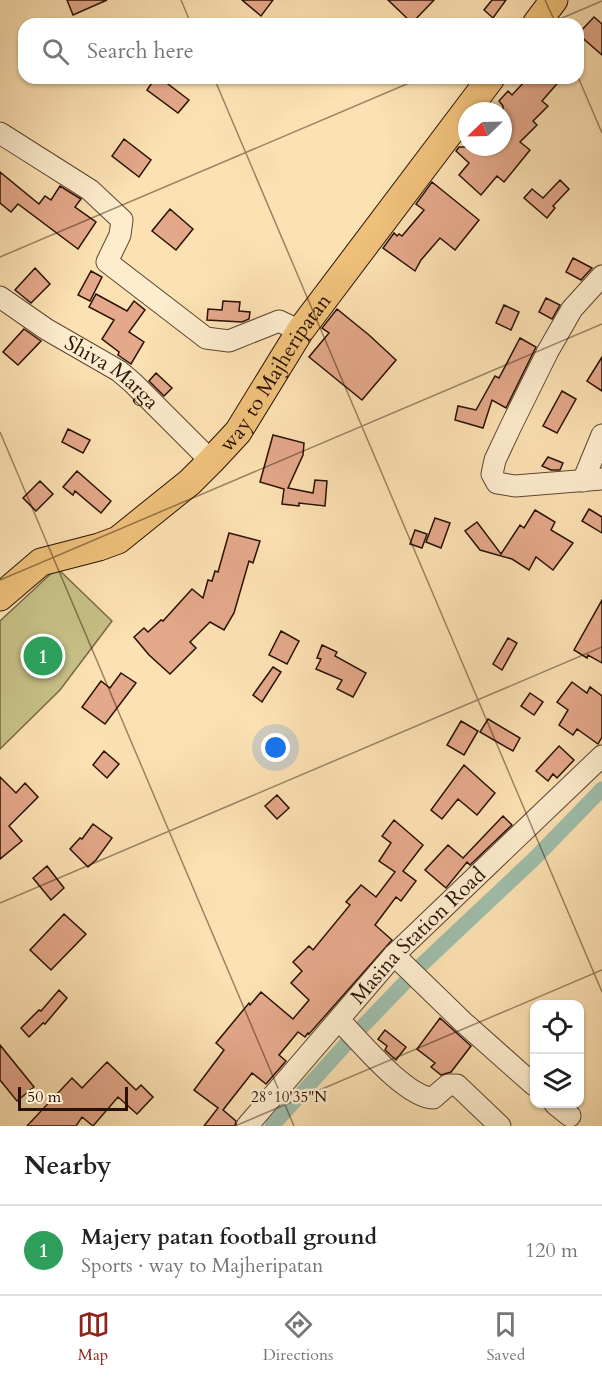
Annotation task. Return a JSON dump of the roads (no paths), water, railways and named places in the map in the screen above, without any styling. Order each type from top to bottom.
[{"type":"main road","points":[[540,18],[554,0]]},
{"type":"main road","name":"way to Majheripatan","points":[[0,597],[41,562],[118,540],[190,482],[211,461],[238,432],[300,331],[486,84]]},
{"type":"street","points":[[0,133],[90,190],[122,220],[120,235],[107,262],[206,338],[229,341],[279,321],[300,331]]},
{"type":"street","points":[[602,276],[572,309],[553,343],[495,460],[492,474],[497,483],[504,485],[592,480],[602,435]]},
{"type":"street","name":"Shiva Marga","points":[[0,297],[46,329],[119,372],[176,424],[211,461]]},
{"type":"street","name":"Masina Station Road","points":[[247,1126],[394,955],[602,756]]},
{"type":"street","points":[[394,955],[463,1022],[530,1081]]},
{"type":"street","points":[[339,1020],[387,1070],[406,1086],[424,1097],[433,1098],[448,1085],[457,1085],[500,1126]]},
{"type":"waterway","points":[[416,970],[535,858],[602,789]]},
{"type":"waterway","points":[[363,1026],[410,977]]},
{"type":"waterway","points":[[272,1126],[347,1043]]},
{"type":"place","name":"Majery patan football ground","points":[[43,656]]}]
